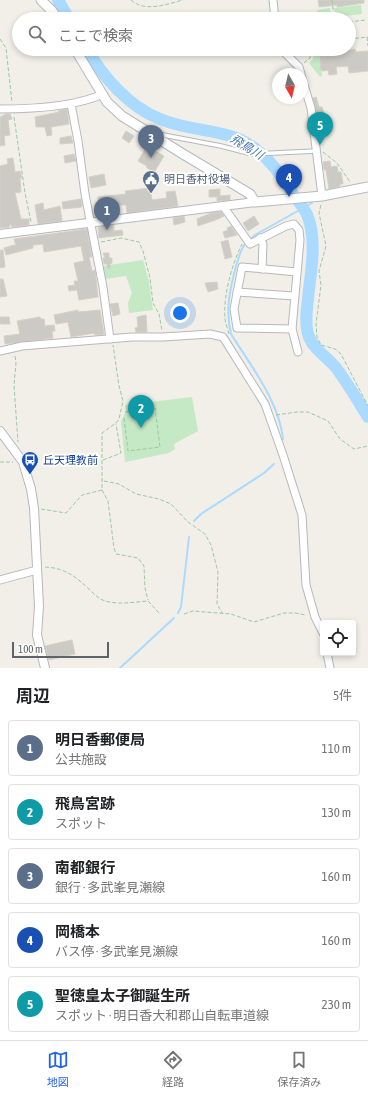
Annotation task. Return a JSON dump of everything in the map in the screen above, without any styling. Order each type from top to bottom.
[{"type":"main road","points":[[41,0],[53,12]]},
{"type":"main road","points":[[79,56],[107,102],[122,116],[250,194],[255,202],[322,196],[368,187]]},
{"type":"street","points":[[273,0],[274,12]]},
{"type":"street","points":[[286,56],[298,68]]},
{"type":"street","points":[[0,109],[71,104],[103,94]]},
{"type":"street","points":[[308,98],[311,108],[322,196]]},
{"type":"street","points":[[71,104],[92,222],[94,243],[103,287],[110,339]]},
{"type":"street","points":[[0,234],[255,202]]},
{"type":"street","points":[[223,206],[248,241],[260,238],[294,224],[299,230],[300,240],[292,329],[298,352]]},
{"type":"street","points":[[260,238],[263,244],[262,269]]},
{"type":"street","points":[[292,329],[237,328],[234,309],[242,268],[297,272]]},
{"type":"street","points":[[237,292],[294,296]]},
{"type":"street","points":[[0,350],[22,346],[110,339],[210,334],[223,337],[265,404],[283,456],[302,516],[306,585],[315,616],[320,627]]},
{"type":"street","points":[[0,430],[21,459],[31,489],[34,508],[40,606],[37,634],[40,652],[45,668]]},
{"type":"street","points":[[0,580],[37,568]]},
{"type":"street","points":[[328,656],[330,668]]},
{"type":"lane","points":[[153,136],[156,134],[221,146],[254,154],[269,152],[297,153],[316,151]]},
{"type":"path","points":[[131,0],[137,5],[143,7],[183,0]]},
{"type":"path","points":[[332,0],[333,12]]},
{"type":"path","points":[[356,21],[366,20]]},
{"type":"path","points":[[356,38],[367,37],[368,46]]},
{"type":"path","points":[[0,39],[6,48],[13,109],[32,231]]},
{"type":"path","points":[[302,68],[310,56]]},
{"type":"path","points":[[316,151],[324,153],[337,163],[356,190]]},
{"type":"path","points":[[322,196],[319,213],[326,246],[319,271],[321,286],[316,324],[317,337],[322,345],[334,349],[341,354],[368,406]]},
{"type":"path","points":[[94,243],[121,238],[139,242],[150,278],[153,303],[159,314],[163,337]]},
{"type":"path","points":[[110,339],[113,344],[119,386],[123,395],[122,409],[119,419],[101,435],[103,460],[102,490],[108,502],[116,554],[138,558],[144,566],[145,588],[148,601],[160,614]]},
{"type":"path","points":[[0,462],[21,459],[14,385],[16,362],[14,347]]},
{"type":"path","points":[[124,418],[128,451],[160,447],[155,408],[125,412]]},
{"type":"path","points":[[275,415],[308,412],[328,421],[340,439],[354,449],[368,446]]},
{"type":"path","points":[[103,460],[120,453],[116,423]]},
{"type":"path","points":[[103,481],[119,484],[136,494],[159,499],[171,504],[188,522],[205,534],[211,545],[218,572],[217,604],[223,614]]},
{"type":"path","points":[[34,508],[66,513],[82,495],[102,490]]},
{"type":"path","points":[[37,568],[55,567],[75,576],[99,598],[105,601],[148,601]]},
{"type":"path","points":[[184,614],[193,611],[231,614],[254,622],[284,613],[315,616]]},
{"type":"green space","points":[[361,5],[362,14],[356,15],[356,12],[335,12],[334,8]]},
{"type":"green space","points":[[330,8],[330,12],[317,12],[317,10]]},
{"type":"green space","points":[[313,56],[319,56],[322,76],[320,77],[309,63],[313,59]]},
{"type":"green space","points":[[143,260],[149,282],[153,310],[129,313],[128,303],[132,293],[126,276],[105,279],[103,266]]},
{"type":"green space","points":[[192,397],[198,431],[174,444],[175,449],[169,453],[125,462],[121,421],[126,411],[125,405]]},
{"type":"building","points":[[318,0],[364,0],[364,3],[337,7],[337,5],[319,7]]},
{"type":"building","points":[[368,51],[368,71],[349,73],[348,66],[336,67],[337,74],[329,75],[328,70],[321,70],[320,56],[356,56],[356,52]]},
{"type":"building","points":[[316,97],[319,107],[322,107],[324,113],[317,116],[313,98]]},
{"type":"building","points":[[67,109],[69,124],[51,127],[52,135],[47,136],[45,127],[36,127],[35,117]]},
{"type":"building","points":[[10,114],[12,119],[8,120],[10,135],[4,136],[5,145],[0,146],[0,117]]},
{"type":"building","points":[[126,131],[134,136],[129,143],[122,138]]},
{"type":"building","points":[[71,136],[73,143],[60,144],[60,138]]},
{"type":"building","points":[[147,146],[164,156],[153,172],[146,167],[147,166],[138,161]]},
{"type":"building","points":[[74,154],[76,161],[65,163],[64,156]]},
{"type":"building","points":[[13,158],[15,172],[20,171],[22,178],[20,178],[21,192],[15,193],[21,219],[29,219],[29,225],[12,227],[11,224],[9,227],[0,228],[0,166],[8,164],[7,159]]},
{"type":"building","points":[[330,161],[331,167],[337,166],[338,172],[341,172],[343,184],[329,189],[323,162]]},
{"type":"building","points":[[104,174],[106,185],[91,188],[89,177]]},
{"type":"building","points":[[150,188],[152,200],[167,198],[166,192],[175,191],[178,206],[127,213],[126,205],[104,205],[105,211],[98,212],[96,206],[99,206],[98,197],[126,194],[125,191]]},
{"type":"building","points":[[220,189],[220,196],[230,195],[230,200],[217,201],[217,197],[209,197],[209,190]]},
{"type":"building","points":[[81,199],[82,207],[63,209],[62,202]]},
{"type":"building","points":[[43,203],[44,210],[60,206],[62,221],[38,224],[35,205]]},
{"type":"building","points":[[221,212],[224,216],[198,226],[197,219],[211,213]]},
{"type":"building","points":[[184,216],[185,222],[174,225],[173,218]]},
{"type":"building","points":[[254,216],[259,224],[248,231],[243,223]]},
{"type":"building","points":[[114,225],[114,231],[122,230],[123,235],[99,238],[98,227]]},
{"type":"building","points":[[231,226],[237,235],[225,238],[223,232],[228,230],[227,228]]},
{"type":"building","points":[[87,229],[92,257],[89,257],[92,271],[95,270],[98,297],[79,300],[77,290],[69,291],[68,286],[75,285],[74,281],[78,281],[74,263],[84,261],[81,246],[44,252],[43,244],[33,245],[33,248],[6,255],[4,248],[14,245],[16,246],[14,239]]},
{"type":"building","points":[[228,240],[232,257],[225,259],[221,242]]},
{"type":"building","points":[[0,250],[3,250],[5,267],[0,268]]},
{"type":"building","points":[[103,253],[109,253],[109,258],[112,258],[112,263],[108,269],[107,264],[104,264],[103,258],[105,258]]},
{"type":"building","points":[[0,279],[3,279],[7,296],[0,297]]},
{"type":"building","points":[[217,282],[218,289],[208,292],[205,283]]},
{"type":"building","points":[[118,303],[120,314],[113,316],[110,304]]},
{"type":"building","points":[[78,310],[78,312],[100,310],[104,334],[95,335],[94,333],[71,337],[68,322],[56,324],[54,315]]},
{"type":"building","points":[[146,315],[147,332],[136,332],[135,328],[138,327],[137,317]]},
{"type":"building","points":[[0,317],[9,317],[10,324],[0,324]]},
{"type":"building","points":[[40,317],[41,319],[44,319],[45,326],[54,325],[55,331],[52,331],[53,338],[5,344],[4,336],[20,334],[17,321]]},
{"type":"building","points":[[72,640],[75,654],[49,660],[45,646]]},
{"type":"waterway","name":"飛鳥川","points":[[58,0],[65,12]]},
{"type":"waterway","name":"飛鳥川","points":[[91,56],[109,80],[127,99],[149,114],[176,124],[220,133],[248,143],[261,153],[279,173],[305,211],[312,234],[313,253],[306,323],[308,334],[317,349],[337,369],[368,417]]},
{"type":"waterway","points":[[250,240],[255,235],[312,203]]},
{"type":"waterway","points":[[246,243],[242,248],[232,283],[228,308],[229,325],[231,334],[263,384],[270,398],[276,411],[283,439]]},
{"type":"waterway","points":[[194,521],[201,514],[264,473],[274,464]]},
{"type":"waterway","points":[[178,613],[181,607],[189,537]]},
{"type":"waterway","points":[[120,668],[174,618]]},
{"type":"place","name":"聖徳皇太子御誕生所","points":[[320,145]]},
{"type":"place","name":"南都銀行","points":[[151,158]]},
{"type":"place","name":"明日香村役場","points":[[151,194]]},
{"type":"place","name":"岡橋本","points":[[289,197]]},
{"type":"place","name":"明日香郵便局","points":[[107,230]]},
{"type":"place","name":"飛鳥宮跡","points":[[141,428]]},
{"type":"place","name":"丘天理教前","points":[[30,475]]}]
